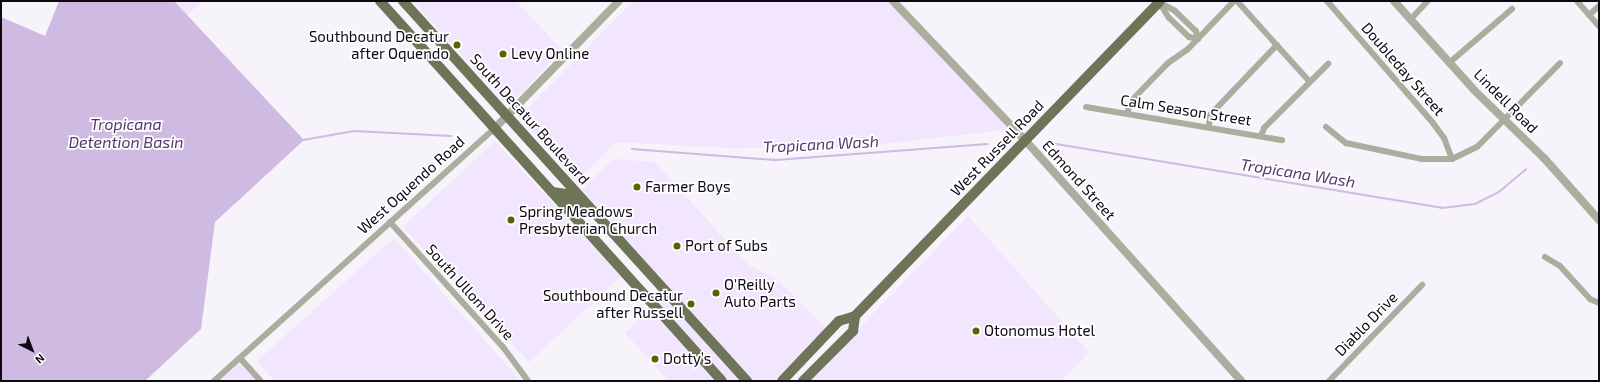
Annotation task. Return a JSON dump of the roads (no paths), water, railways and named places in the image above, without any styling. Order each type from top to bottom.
[{"type":"main road","points":[[380,1],[722,381]]},
{"type":"main road","name":"South Decatur Boulevard","points":[[403,1],[747,381]]},
{"type":"main road","name":"West Russell Road","points":[[782,381],[839,321],[855,316],[1160,2]]},
{"type":"main road","points":[[552,192],[566,194],[580,207],[588,206]]},
{"type":"main road","name":"West Russell Road","points":[[803,381],[853,331],[855,316]]},
{"type":"street","name":"West Oquendo Road","points":[[214,381],[495,128],[619,1]]},
{"type":"street","name":"Edmond Street","points":[[893,1],[1025,140],[1241,381]]},
{"type":"street","points":[[1127,113],[1133,99],[1168,63],[1198,39],[1234,1]]},
{"type":"street","points":[[1237,1],[1309,81]]},
{"type":"street","name":"Doubleday Street","points":[[1327,1],[1433,123],[1444,138],[1452,159]]},
{"type":"street","name":"Lindell Road","points":[[1394,1],[1449,63],[1505,119],[1599,220]]},
{"type":"street","points":[[1410,20],[1428,1]]},
{"type":"street","points":[[1577,1],[1599,26]]},
{"type":"street","points":[[1160,2],[1175,11],[1196,31],[1198,39]]},
{"type":"street","points":[[1160,2],[1169,18],[1189,37],[1198,39]]},
{"type":"street","points":[[1589,15],[1599,6]]},
{"type":"street","points":[[1449,63],[1512,9]]},
{"type":"street","points":[[1209,126],[1210,115],[1277,45]]},
{"type":"street","points":[[1326,127],[1346,143],[1422,159],[1452,159],[1477,147],[1560,63]]},
{"type":"street","points":[[1261,136],[1264,128],[1309,81],[1328,64]]},
{"type":"street","name":"Calm Season Street","points":[[1086,107],[1209,126],[1282,140]]},
{"type":"street","name":"South Ullom Drive","points":[[390,222],[503,347],[528,381]]},
{"type":"street","points":[[1545,257],[1560,266],[1590,299],[1599,304]]},
{"type":"street","name":"Diablo Drive","points":[[1329,381],[1422,285]]},
{"type":"street","points":[[240,358],[261,381]]},
{"type":"water","name":"Tropicana Detention Basin","points":[[59,1],[174,1],[304,140],[215,222],[201,329],[145,381],[1,381],[1,17],[45,36]]},
{"type":"waterway","points":[[303,140],[354,131],[451,136]]},
{"type":"waterway","name":"Tropicana Wash","points":[[632,149],[776,160],[987,144]]},
{"type":"waterway","name":"Tropicana Wash","points":[[1056,144],[1442,208],[1475,204],[1500,191],[1526,169]]},
{"type":"place","name":"Southbound Decatur after Oquendo","points":[[457,45]]},
{"type":"place","name":"Levy Online","points":[[503,54]]},
{"type":"place","name":"Farmer Boys","points":[[637,187]]},
{"type":"place","name":"Spring Meadows Presbyterian Church","points":[[511,220]]},
{"type":"place","name":"Port of Subs","points":[[677,246]]},
{"type":"place","name":"O'Reilly Auto Parts","points":[[716,293]]},
{"type":"place","name":"Southbound Decatur after Russell","points":[[691,304]]},
{"type":"place","name":"Otonomus Hotel","points":[[976,331]]},
{"type":"place","name":"Dotty’s","points":[[655,359]]}]
